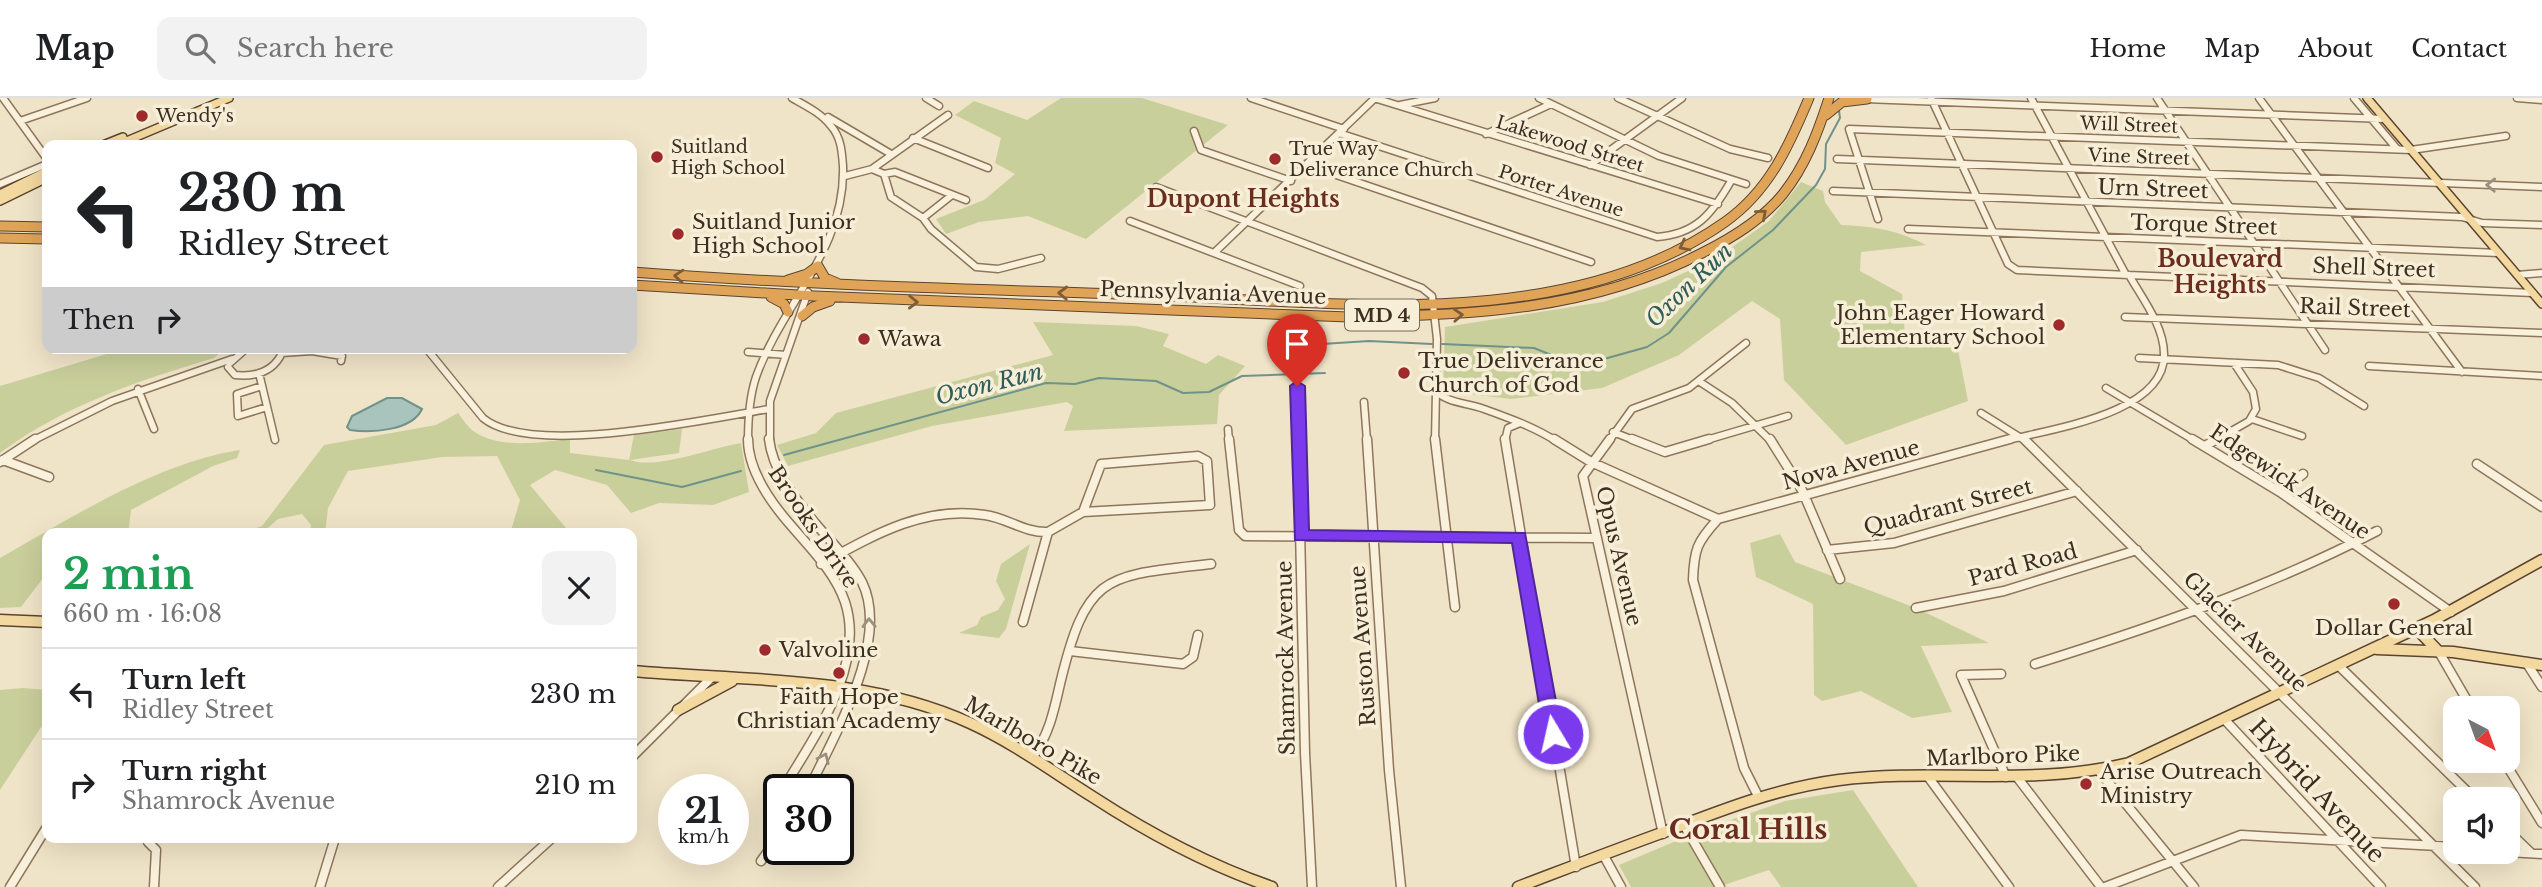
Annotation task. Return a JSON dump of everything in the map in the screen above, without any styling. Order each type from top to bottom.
[{"type":"highway","points":[[1799,98],[1805,108]]},
{"type":"highway","name":"Pennsylvania Avenue","points":[[637,272],[854,286],[1433,303],[1519,296],[1597,280],[1634,268],[1689,244],[1722,224],[1762,189],[1785,157],[1809,98]]},
{"type":"highway","name":"Pennsylvania Avenue","points":[[637,285],[844,299],[1435,316],[1511,311],[1574,300],[1648,279],[1691,261],[1741,231],[1777,201],[1792,183],[1816,136],[1829,98]]},
{"type":"highway","points":[[1816,136],[1830,108],[1865,99]]},
{"type":"highway","points":[[0,225],[42,227]]},
{"type":"highway","points":[[3,239],[42,239]]},
{"type":"highway","points":[[770,282],[795,278],[818,266],[825,278],[854,286]]},
{"type":"highway","points":[[765,295],[783,303],[788,312]]},
{"type":"highway","points":[[802,316],[818,305],[844,299]]},
{"type":"main road","points":[[115,140],[215,98]]},
{"type":"main road","points":[[129,140],[229,98]]},
{"type":"main road","points":[[2367,98],[2542,304]]},
{"type":"main road","points":[[0,194],[42,173]]},
{"type":"main road","points":[[0,201],[42,180]]},
{"type":"main road","name":"Marlboro Pike","points":[[1518,887],[1758,796],[1852,778],[2012,777],[2099,771],[2143,759],[2417,629],[2542,560]]},
{"type":"main road","points":[[0,620],[42,622]]},
{"type":"main road","points":[[2417,629],[2439,652]]},
{"type":"main road","points":[[2376,649],[2439,652],[2542,664]]},
{"type":"main road","name":"Marlboro Pike","points":[[637,671],[856,690],[905,699],[956,716],[1032,758],[1172,846],[1222,870],[1272,887]]},
{"type":"main road","points":[[678,710],[733,680]]},
{"type":"street","points":[[3,98],[42,152]]},
{"type":"street","points":[[20,121],[86,98]]},
{"type":"street","points":[[792,98],[891,154]]},
{"type":"street","points":[[926,98],[939,106]]},
{"type":"street","name":"Porter Avenue","points":[[1251,98],[1653,237],[1668,237],[1691,229],[1710,217],[1718,204]]},
{"type":"street","points":[[1215,252],[1375,98]]},
{"type":"street","name":"Lakewood Street","points":[[1375,98],[1718,204]]},
{"type":"street","points":[[1400,106],[1435,98]]},
{"type":"street","points":[[1539,98],[1674,162],[1746,184]]},
{"type":"street","points":[[1618,98],[1730,149],[1768,158]]},
{"type":"street","points":[[1590,165],[1682,98]]},
{"type":"street","points":[[1847,98],[1931,99],[2385,119]]},
{"type":"street","points":[[2031,98],[2127,275],[2162,333],[2166,358]]},
{"type":"street","points":[[2157,98],[2325,350]]},
{"type":"street","points":[[2259,98],[2462,372]]},
{"type":"street","points":[[2354,98],[2397,149]]},
{"type":"street","points":[[2517,98],[2542,100]]},
{"type":"street","points":[[1931,99],[1964,164],[1994,233]]},
{"type":"street","points":[[1486,134],[1551,104]]},
{"type":"street","points":[[811,109],[831,124],[838,137],[852,132]]},
{"type":"street","points":[[845,176],[872,169],[948,115]]},
{"type":"street","points":[[1194,131],[1201,150],[1291,181]]},
{"type":"street","name":"Will Street","points":[[1857,159],[1847,131],[1947,132],[2411,150],[2506,136]]},
{"type":"street","name":"Brooks Drive","points":[[792,774],[835,688],[851,632],[842,598],[821,564],[771,503],[759,483],[747,450],[747,412],[753,386],[767,353],[788,312],[818,266],[844,200],[845,176],[838,137]]},
{"type":"street","points":[[913,138],[988,168]]},
{"type":"street","name":"Vine Street","points":[[1837,159],[2542,187]]},
{"type":"street","points":[[1857,159],[1878,219]]},
{"type":"street","points":[[1307,165],[1591,262]]},
{"type":"street","points":[[0,184],[42,166]]},
{"type":"street","points":[[872,169],[884,174],[895,172],[967,200]]},
{"type":"street","points":[[884,174],[891,197],[923,218],[931,229],[981,269],[1000,269],[1041,258]]},
{"type":"street","points":[[1718,204],[1731,181]]},
{"type":"street","points":[[1156,187],[1422,288],[1432,296],[1435,316],[1434,431],[1455,607]]},
{"type":"street","name":"Urn Street","points":[[1833,191],[2343,212],[2542,225]]},
{"type":"street","points":[[923,218],[952,195]]},
{"type":"street","points":[[1130,221],[1300,286]]},
{"type":"street","name":"Torque Street","points":[[1908,229],[2499,253]]},
{"type":"street","name":"Shell Street","points":[[1994,233],[2007,261],[2021,271],[2533,293]]},
{"type":"street","points":[[2517,275],[2542,273]]},
{"type":"street","name":"Brooks Drive","points":[[808,284],[808,297],[769,409],[771,452],[782,479],[842,552],[865,590],[870,617],[868,646],[856,690],[816,774]]},
{"type":"street","name":"Rail Street","points":[[2125,317],[2542,333]]},
{"type":"street","points":[[1746,343],[1700,382],[1683,391],[1635,407],[1591,462],[1718,519],[1702,536],[1694,551],[1693,580],[1744,768],[1758,796]]},
{"type":"street","points":[[748,352],[786,355]]},
{"type":"street","points":[[1,461],[75,417],[138,389],[201,370],[239,354]]},
{"type":"street","points":[[201,370],[228,367],[239,375],[259,373],[275,364],[280,354]]},
{"type":"street","points":[[330,354],[342,356],[341,361]]},
{"type":"street","points":[[431,354],[493,426],[528,436],[608,431],[769,409]]},
{"type":"street","points":[[2139,358],[2278,365],[2302,371],[2337,387],[2364,406]]},
{"type":"street","name":"Nova Avenue","points":[[1718,519],[2114,411],[2134,403],[2154,386],[2166,358]]},
{"type":"street","points":[[228,367],[232,359]]},
{"type":"street","points":[[2205,446],[2252,419],[2256,400],[2234,363]]},
{"type":"street","points":[[2369,366],[2542,376]]},
{"type":"street","points":[[259,373],[275,440]]},
{"type":"street","points":[[1700,382],[1746,411],[1786,456],[1840,579]]},
{"type":"street","points":[[262,386],[237,394],[238,416],[267,407]]},
{"type":"street","name":"Shamrock Avenue","points":[[1297,386],[1304,753],[1312,887]]},
{"type":"street","name":"Edgewick Avenue","points":[[2106,388],[2280,492],[2451,612]]},
{"type":"street","points":[[138,389],[154,429]]},
{"type":"street","name":"Opus Avenue","points":[[1433,389],[1443,398],[1520,423],[1552,437],[1591,462],[1583,479],[1663,834]]},
{"type":"street","name":"Ruston Avenue","points":[[1364,402],[1401,887]]},
{"type":"street","name":"Glacier Avenue","points":[[1982,413],[2021,436],[2282,692],[2475,887]]},
{"type":"street","points":[[1613,432],[1665,453],[1788,416]]},
{"type":"street","points":[[2252,419],[2302,436]]},
{"type":"street","points":[[1520,423],[1508,428],[1504,435],[1576,867]]},
{"type":"street","points":[[1228,429],[1239,533],[1252,537],[1597,538]]},
{"type":"street","points":[[821,564],[895,523],[939,513],[985,515],[1033,531],[1048,532],[1083,512],[1209,505],[1213,502],[1207,461],[1199,456],[1103,463],[1098,466],[1083,512]]},
{"type":"street","points":[[1,461],[49,477]]},
{"type":"street","points":[[2477,464],[2542,507]]},
{"type":"street","points":[[2280,492],[2303,474]]},
{"type":"street","name":"Quadrant Street","points":[[1827,550],[1894,543],[2077,491]]},
{"type":"street","points":[[2035,664],[2198,611],[2377,531]]},
{"type":"street","points":[[1023,622],[1048,532]]},
{"type":"street","name":"Pard Road","points":[[1916,608],[2004,591],[2137,550]]},
{"type":"street","points":[[1032,758],[1051,729],[1070,651],[1090,601],[1101,589],[1133,575],[1211,564]]},
{"type":"street","points":[[1070,651],[1183,664],[1192,657],[1198,635]]},
{"type":"street","points":[[2439,652],[2464,696]]},
{"type":"street","points":[[2525,662],[2542,687]]},
{"type":"street","points":[[2339,666],[2463,787]]},
{"type":"street","points":[[2001,674],[1961,675],[2012,777],[2103,887],[2241,835],[2443,846]]},
{"type":"street","points":[[637,752],[711,678]]},
{"type":"street","name":"Hybrid Avenue","points":[[2225,720],[2381,887]]},
{"type":"street","points":[[2099,771],[2194,887]]},
{"type":"street","points":[[2512,774],[2542,823]]},
{"type":"street","points":[[1929,778],[2009,887]]},
{"type":"street","points":[[1684,825],[1720,887]]},
{"type":"street","points":[[10,887],[42,835]]},
{"type":"street","points":[[2520,841],[2537,854]]},
{"type":"street","points":[[149,843],[156,850],[154,887]]},
{"type":"street","points":[[320,887],[333,843]]},
{"type":"street","points":[[498,887],[546,843]]},
{"type":"street","points":[[1604,856],[1621,887]]},
{"type":"green space","points":[[1061,98],[1142,98],[1228,125],[1086,239],[1028,216],[979,222],[946,234],[936,219],[984,200],[1015,174],[995,163],[1001,138],[955,115],[974,101],[1027,120]]},
{"type":"green space","points":[[1801,182],[1823,191],[1825,202],[1841,225],[1885,230],[1926,245],[1861,252],[1860,271],[1902,294],[1905,336],[1957,345],[1968,401],[1846,445],[1784,380],[1780,319],[1752,301],[1679,355],[1602,388],[1511,399],[1443,391],[1445,327],[1603,302],[1662,283],[1718,257],[1769,221]]},
{"type":"green space","points":[[1033,322],[1136,326],[1169,334],[1163,346],[1206,364],[1218,355],[1245,366],[1219,395],[1217,424],[1064,431],[1073,406],[1067,402],[932,426],[788,466],[777,445],[816,433],[836,413],[1053,355]]},
{"type":"green space","points":[[107,354],[218,354],[214,358],[130,385],[76,408],[24,436],[0,453],[0,386]]},
{"type":"green space","points":[[458,413],[472,430],[494,440],[520,443],[570,439],[570,453],[629,460],[634,435],[682,429],[679,453],[630,460],[669,460],[741,443],[749,492],[713,505],[659,503],[631,513],[607,485],[555,470],[530,485],[566,528],[512,528],[520,500],[497,456],[442,457],[348,471],[328,508],[326,528],[311,528],[302,514],[278,519],[268,528],[257,528],[262,526],[324,445],[436,425]]},
{"type":"green space","points":[[240,450],[237,458],[213,466],[131,510],[129,528],[53,528],[146,479],[209,457]]},
{"type":"green space","points":[[42,534],[42,580],[21,607],[0,608],[0,558]]},
{"type":"green space","points":[[1780,534],[1795,562],[1916,608],[1989,643],[1921,646],[1952,712],[1912,718],[1861,691],[1822,701],[1814,695],[1813,604],[1756,577],[1750,543]]},
{"type":"green space","points":[[1030,544],[1006,629],[999,638],[959,633],[977,625],[981,617],[998,610],[1005,599],[996,581],[1001,564]]},
{"type":"green space","points":[[0,690],[42,690],[42,726],[0,790]]},
{"type":"green space","points":[[1853,790],[1918,887],[1781,887],[1769,870],[1718,887],[1631,887],[1619,865],[1702,830],[1785,801]]},
{"type":"water","points":[[387,398],[402,398],[422,409],[409,422],[390,429],[359,431],[347,427],[352,416]]},
{"type":"waterway","name":"Oxon Run","points":[[1442,344],[1534,348],[1579,366],[1647,347],[1669,333],[1726,267],[1773,230],[1816,185],[1825,169],[1826,144],[1840,118],[1839,111]]},
{"type":"waterway","name":"Oxon Run","points":[[1293,320],[1322,344],[1369,341],[1432,344]]},
{"type":"waterway","name":"Oxon Run","points":[[784,455],[1046,383],[1075,384],[1099,378],[1156,381],[1183,393],[1209,392],[1242,376],[1325,373]]},
{"type":"waterway","name":"Oxon Run","points":[[596,470],[682,487],[741,471]]},
{"type":"place","name":"Wendy's","points":[[142,116]]},
{"type":"place","name":"Suitland High School","points":[[657,157]]},
{"type":"place","name":"True Way Deliverance Church","points":[[1275,159]]},
{"type":"place","name":"Suitland Junior High School","points":[[678,234]]},
{"type":"place","name":"John Eager Howard Elementary School","points":[[2059,325]]},
{"type":"place","name":"Wawa","points":[[864,339]]},
{"type":"place","name":"True Deliverance Church of God","points":[[1404,373]]},
{"type":"place","name":"Dollar General","points":[[2394,604]]},
{"type":"place","name":"Valvoline","points":[[765,650]]},
{"type":"place","name":"Faith Hope Christian Academy","points":[[839,673]]},
{"type":"place","name":"Arise Outreach Ministry","points":[[2086,784]]},
{"type":"district","name":"Dupont Heights","points":[[1243,199]]},
{"type":"district","name":"Boulevard Heights","points":[[2220,272]]},
{"type":"district","name":"Coral Hills","points":[[1748,829]]},
{"type":"route","points":[[1297,386],[1301,536],[1519,537],[1553,734]]}]
